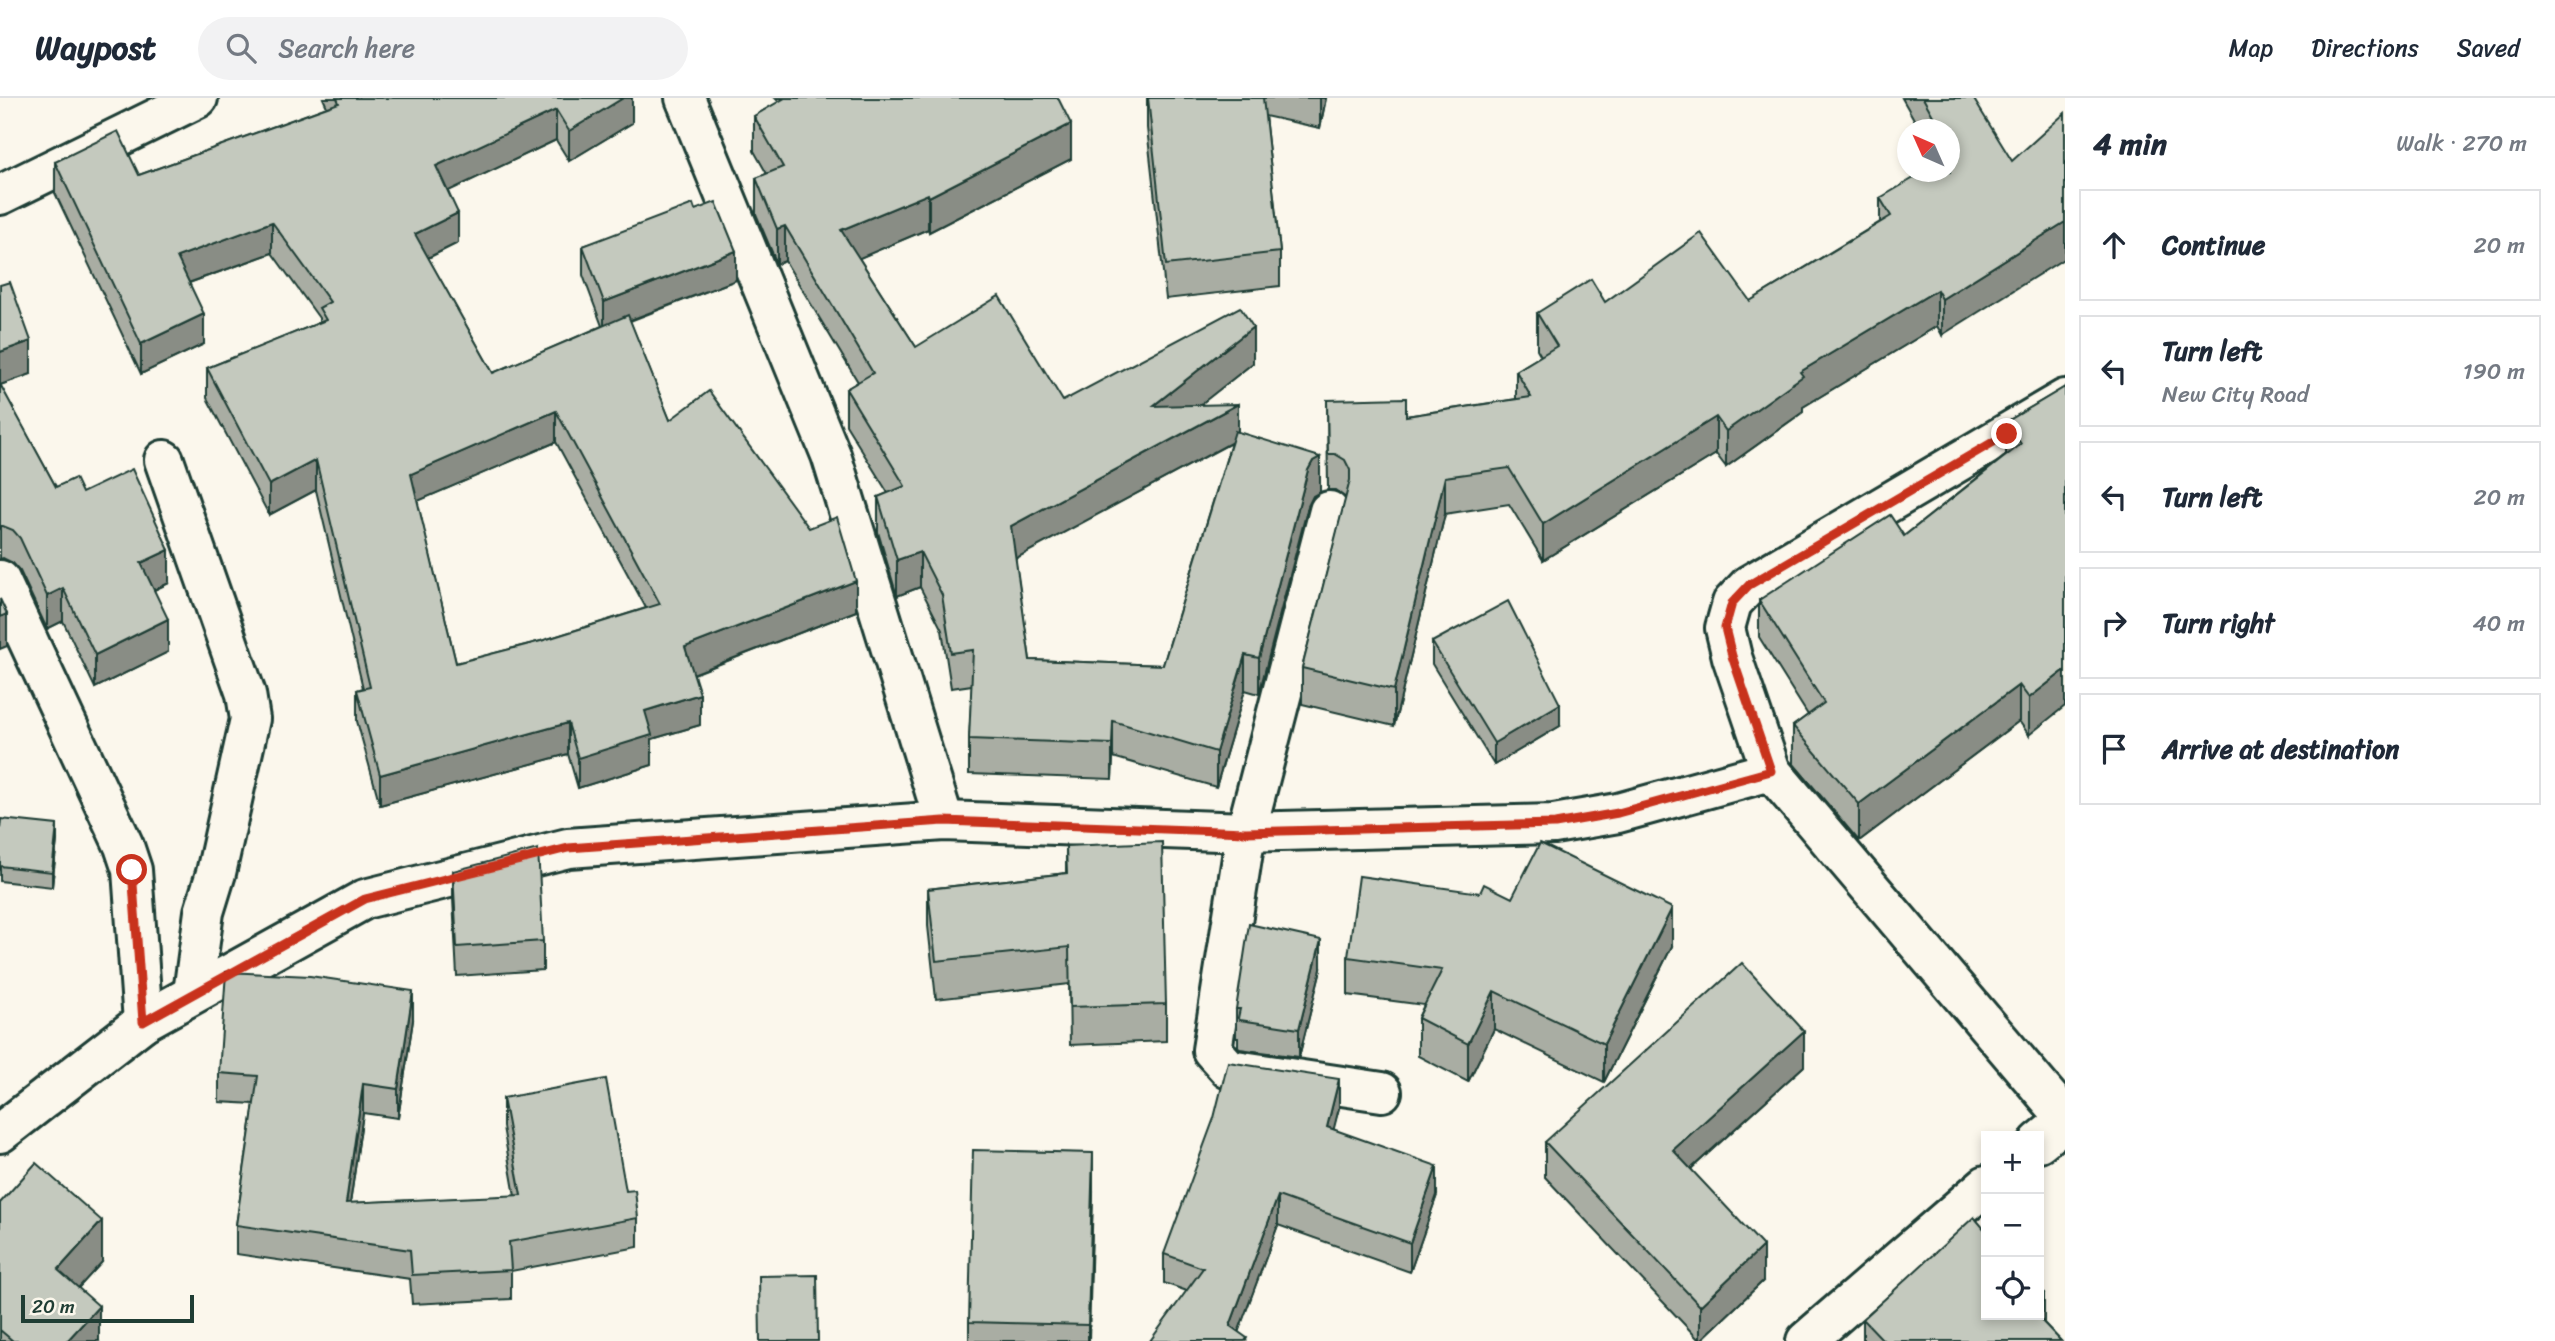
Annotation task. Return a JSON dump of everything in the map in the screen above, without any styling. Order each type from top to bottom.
[{"type":"street","points":[[0,195],[198,98]]},
{"type":"street","points":[[685,98],[831,455],[944,821]]},
{"type":"street","points":[[2044,1138],[2065,1119],[1771,771],[1725,628],[1732,603],[1749,585],[2065,399]]},
{"type":"street","points":[[164,460],[246,694],[250,719],[216,873],[204,912],[193,993]]},
{"type":"street","points":[[1329,511],[1246,832],[1212,1050],[1228,1069],[1382,1092]]},
{"type":"street","points":[[0,580],[124,846],[132,870],[143,1022]]},
{"type":"street","points":[[0,1133],[143,1022],[365,899],[568,848],[944,821],[1246,832],[1555,824],[1629,810],[1771,771]]},
{"type":"street","points":[[1806,1341],[1981,1189]]},
{"type":"building","points":[[337,98],[623,98],[569,131],[556,110],[436,166],[458,213],[415,234],[493,373],[628,315],[670,420],[709,391],[809,528],[837,517],[856,581],[685,647],[700,694],[645,711],[652,735],[578,758],[568,723],[380,775],[357,690],[370,687],[316,460],[269,485],[207,368],[326,320],[319,308],[330,302],[272,222],[177,257],[204,314],[141,344],[55,162],[118,131],[139,175],[339,103]],"holes":[[[556,411],[660,604],[541,641],[456,663],[411,474]]]},
{"type":"building","points":[[785,98],[1058,98],[1071,124],[929,197],[928,194],[841,230],[916,347],[999,296],[1063,401],[1240,307],[1253,327],[1153,406],[1238,404],[1011,526],[1030,660],[1163,665],[1235,431],[1320,457],[1313,461],[1308,470],[1259,658],[1245,655],[1216,752],[1113,721],[1112,744],[969,739],[973,650],[951,653],[942,595],[920,552],[897,560],[878,497],[905,486],[846,389],[873,373],[785,226],[777,229],[756,178],[783,167],[754,116]]},
{"type":"building","points":[[1148,98],[1263,98],[1280,252],[1166,265]]},
{"type":"building","points":[[1923,98],[1973,98],[2012,161],[2065,113],[2065,222],[1942,299],[1937,290],[1800,372],[1803,376],[1726,431],[1716,417],[1543,524],[1509,468],[1445,477],[1394,690],[1302,668],[1350,480],[1350,470],[1345,460],[1335,454],[1328,454],[1327,400],[1406,398],[1406,416],[1531,397],[1516,371],[1557,346],[1537,313],[1591,279],[1605,302],[1701,233],[1750,301],[1891,216],[1880,198],[1907,182],[1960,182],[1960,119],[1935,119]]},
{"type":"building","points":[[716,202],[736,251],[604,302],[583,246],[693,204],[695,210]]},
{"type":"building","points":[[10,282],[31,341],[0,352],[0,285]]},
{"type":"building","points":[[0,384],[56,487],[75,478],[82,493],[132,469],[169,550],[141,563],[168,619],[95,655],[63,588],[47,596],[20,538],[13,530],[0,526]]},
{"type":"building","points":[[2065,387],[2065,670],[2029,698],[2019,685],[1859,804],[1793,726],[1824,703],[1759,600],[1890,515],[1904,536],[2021,444],[2006,422]]},
{"type":"building","points":[[0,599],[7,614],[0,617]]},
{"type":"building","points":[[1508,601],[1560,704],[1494,743],[1432,642]]},
{"type":"building","points":[[1,819],[57,825],[52,872],[0,866]]},
{"type":"building","points":[[1162,842],[1166,1004],[1070,1007],[1069,947],[936,961],[928,889],[1067,873],[1066,846]]},
{"type":"building","points":[[1540,843],[1672,908],[1604,1044],[1494,991],[1468,1044],[1418,1018],[1442,970],[1348,957],[1359,876],[1480,893],[1484,884],[1512,898]]},
{"type":"building","points":[[538,849],[543,941],[457,947],[453,871]]},
{"type":"building","points":[[1249,924],[1321,940],[1299,1029],[1238,1018],[1240,1009],[1236,1009]]},
{"type":"building","points":[[1742,963],[1804,1031],[1673,1150],[1763,1246],[1700,1306],[1545,1142]]},
{"type":"building","points":[[226,972],[310,976],[413,991],[398,1089],[363,1084],[346,1203],[521,1195],[503,1098],[606,1079],[626,1191],[635,1190],[638,1218],[509,1242],[511,1270],[412,1275],[410,1250],[236,1225],[258,1076],[219,1073]]},
{"type":"building","points":[[1228,1062],[1339,1079],[1327,1127],[1437,1166],[1410,1243],[1278,1196],[1230,1326],[1247,1338],[1245,1341],[1150,1341],[1203,1268],[1164,1254],[1214,1118]]},
{"type":"building","points":[[973,1150],[1093,1153],[1088,1325],[969,1322]]},
{"type":"building","points":[[36,1163],[102,1221],[58,1270],[99,1306],[67,1341],[13,1341],[0,1330],[0,1203]]},
{"type":"building","points":[[1974,1217],[1981,1225],[1981,1320],[2041,1320],[2061,1341],[1884,1341],[1863,1319]]},
{"type":"building","points":[[817,1275],[818,1341],[760,1341],[759,1276]]},
{"type":"route","points":[[132,870],[143,1022],[365,899],[568,848],[944,821],[1246,832],[1555,824],[1618,813],[1771,771],[1725,628],[1732,603],[1749,585],[2007,434]]}]
